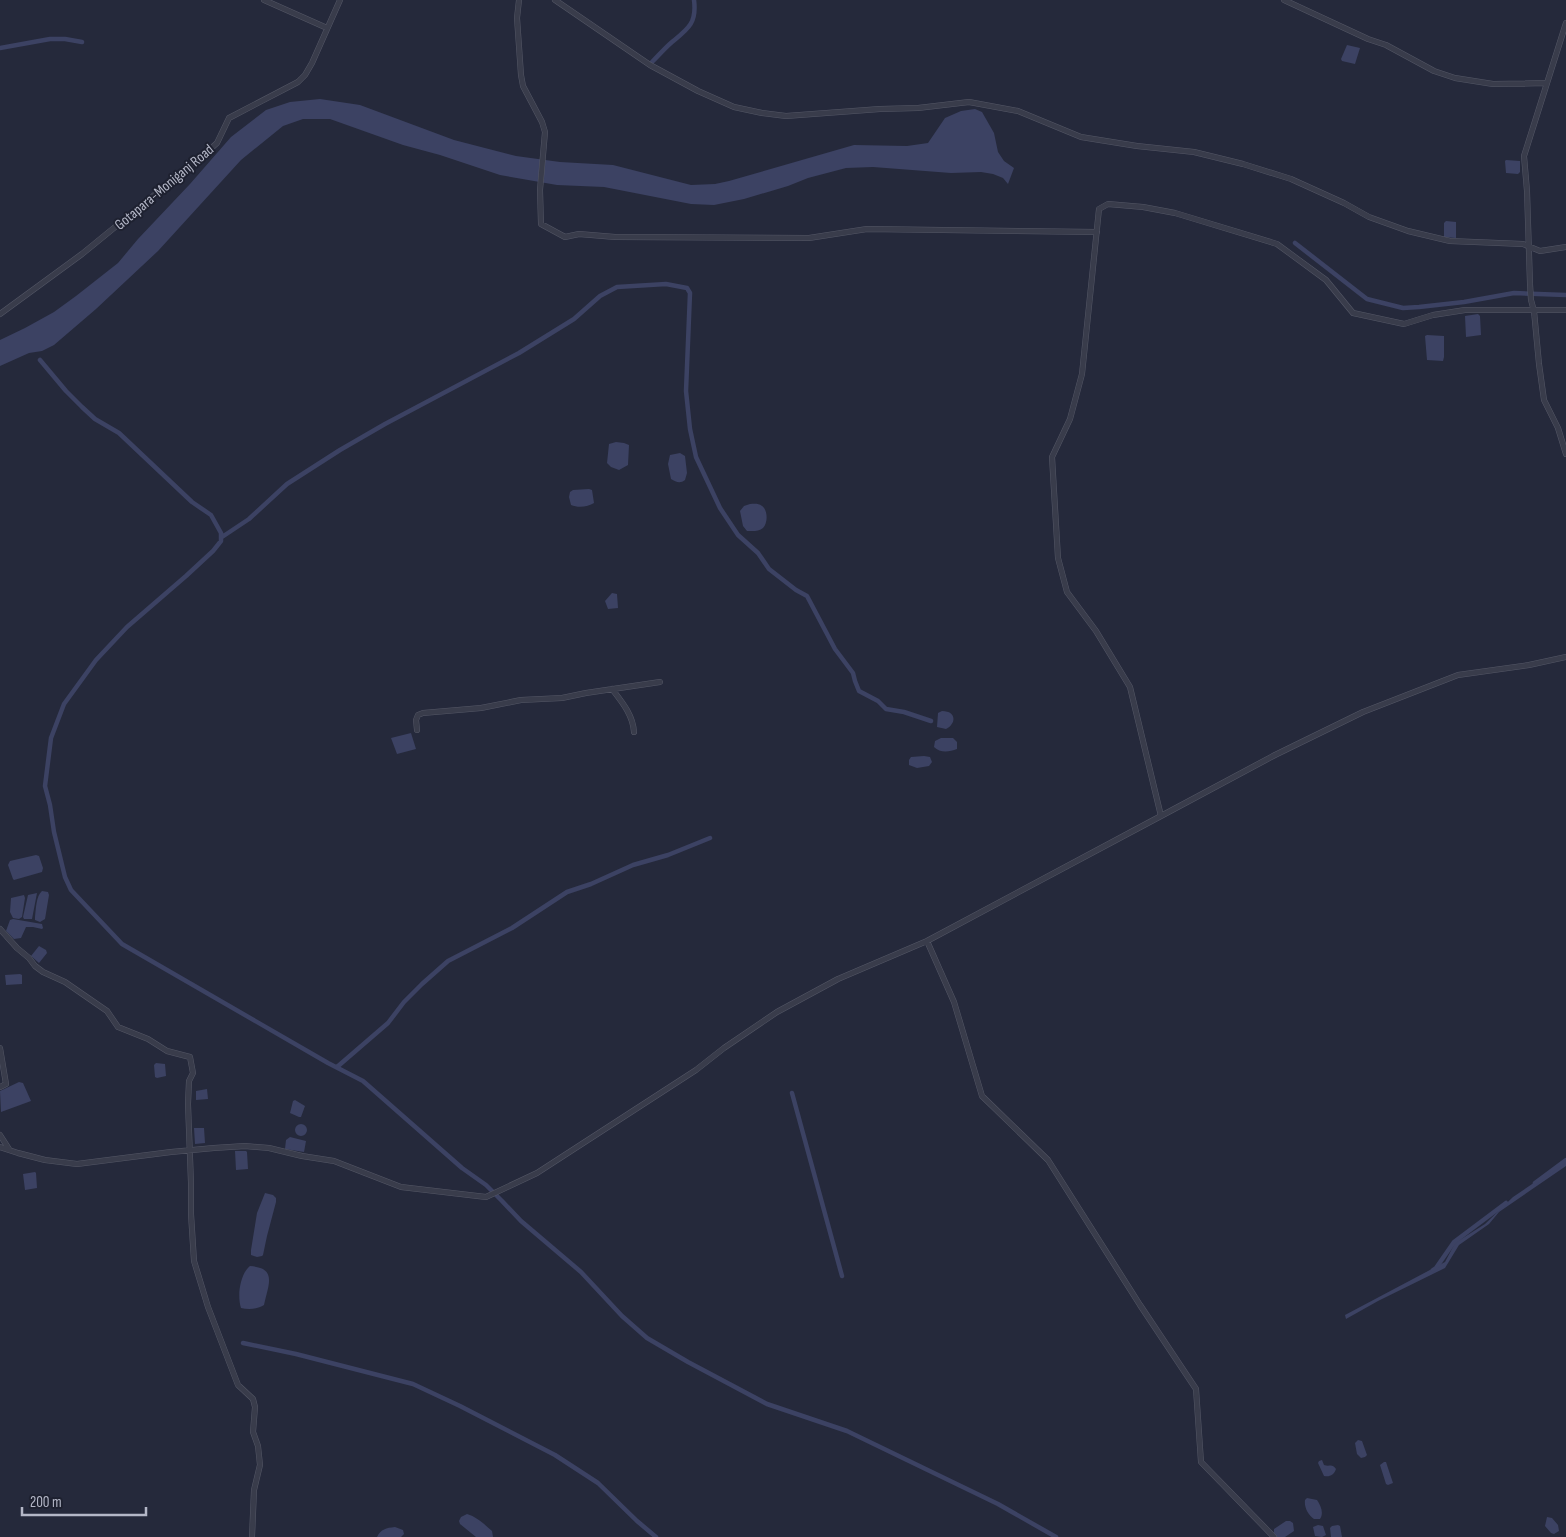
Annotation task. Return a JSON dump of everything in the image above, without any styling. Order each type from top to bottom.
[{"type":"street","points":[[264,0],[327,28]]},
{"type":"street","name":"Gotapara-Moniganj Road","points":[[0,314],[82,254],[207,152],[217,143],[229,118],[298,82],[312,63],[340,0]]},
{"type":"street","points":[[519,0],[517,18],[523,86],[542,122],[545,132],[540,190],[541,224],[565,237],[579,234],[615,237],[809,238],[867,229],[1097,232]]},
{"type":"street","points":[[555,0],[650,65],[698,91],[734,107],[786,116],[918,108],[968,102],[1018,111],[1082,137],[1136,146],[1194,152],[1291,178],[1344,203],[1368,217],[1408,231],[1450,241],[1523,244],[1540,251],[1566,247]]},
{"type":"street","points":[[1284,0],[1368,39],[1386,45],[1434,71],[1455,78],[1493,84],[1547,83]]},
{"type":"street","points":[[1566,23],[1524,156],[1531,300],[1534,311],[1544,400],[1558,428],[1566,454]]},
{"type":"street","points":[[1161,816],[1130,687],[1096,631],[1067,592],[1058,558],[1052,457],[1070,419],[1082,374],[1099,209],[1108,204],[1143,206],[1175,213],[1277,244],[1326,280],[1353,313],[1404,324],[1433,315],[1465,310],[1566,310]]},
{"type":"street","points":[[0,1147],[45,1160],[77,1164],[190,1150],[246,1146],[269,1148],[334,1161],[401,1187],[486,1197],[501,1188],[537,1173],[696,1070],[724,1048],[777,1012],[838,979],[927,941],[1275,755],[1363,712],[1458,675],[1529,665],[1566,657]]},
{"type":"street","points":[[417,730],[416,720],[418,715],[423,713],[481,708],[521,700],[562,698],[660,682]]},
{"type":"street","points":[[612,689],[634,723],[634,732]]},
{"type":"street","points":[[0,929],[35,966],[43,972],[65,982],[107,1011],[118,1027],[144,1037],[167,1051],[190,1058],[193,1073],[189,1081],[188,1097],[190,1214],[194,1261],[208,1307],[238,1385],[251,1395],[255,1407],[253,1432],[258,1446],[260,1465],[254,1490],[252,1537]]},
{"type":"street","points":[[927,941],[954,1002],[982,1096],[1048,1160],[1140,1306],[1196,1389],[1201,1462],[1274,1537]]},
{"type":"street","points":[[0,1048],[6,1084],[0,1087]]},
{"type":"street","points":[[0,1135],[10,1151]]},
{"type":"water","points":[[1347,45],[1360,48],[1355,64],[1342,61],[1341,59]]},
{"type":"water","points":[[320,99],[360,105],[454,140],[516,156],[560,162],[613,165],[691,185],[715,184],[729,181],[854,145],[907,146],[928,143],[945,118],[961,111],[975,109],[982,112],[994,133],[998,152],[1004,161],[1014,168],[1008,184],[1003,178],[981,172],[951,173],[873,167],[846,168],[744,199],[714,205],[691,204],[604,187],[557,185],[500,175],[403,145],[330,119],[303,119],[283,126],[241,160],[158,251],[54,345],[42,351],[29,353],[0,366],[0,340],[54,312],[118,263],[231,137],[266,110],[290,102]]},
{"type":"water","points":[[1506,160],[1520,161],[1520,172],[1518,174],[1506,173]]},
{"type":"water","points":[[1446,221],[1456,222],[1456,238],[1444,237],[1444,223]]},
{"type":"water","points":[[1478,314],[1480,316],[1481,335],[1466,337],[1465,316]]},
{"type":"water","points":[[1425,336],[1444,336],[1443,361],[1427,360]]},
{"type":"water","points":[[616,442],[629,445],[628,465],[619,470],[607,463],[609,444]]},
{"type":"water","points":[[680,453],[685,456],[687,473],[685,480],[676,482],[671,479],[668,464],[670,455]]},
{"type":"water","points":[[573,490],[592,490],[594,503],[583,507],[571,505],[570,492]]},
{"type":"water","points":[[759,504],[765,510],[766,523],[759,530],[747,531],[743,526],[740,511],[744,506]]},
{"type":"water","points":[[612,593],[617,594],[618,608],[608,609],[605,601]]},
{"type":"water","points":[[942,711],[950,713],[953,718],[952,724],[946,729],[937,727],[938,713]]},
{"type":"water","points":[[411,733],[416,749],[397,754],[391,738]]},
{"type":"water","points":[[941,738],[953,738],[957,742],[957,749],[945,751],[936,749],[934,747],[935,741]]},
{"type":"water","points":[[911,757],[930,757],[932,762],[929,766],[917,768],[909,765]]},
{"type":"water","points":[[39,856],[43,868],[42,872],[14,880],[8,865],[10,861]]},
{"type":"water","points":[[42,891],[48,892],[49,895],[45,919],[40,922],[35,920],[35,917],[37,899]]},
{"type":"water","points":[[37,893],[32,919],[24,919],[28,895]]},
{"type":"water","points":[[24,895],[22,917],[19,919],[13,918],[10,912],[11,898]]},
{"type":"water","points":[[10,920],[42,924],[43,928],[26,927],[21,938],[14,939],[6,931]]},
{"type":"water","points":[[39,946],[46,950],[47,953],[39,963],[31,956]]},
{"type":"water","points":[[5,975],[22,975],[22,984],[6,985]]},
{"type":"water","points":[[156,1063],[165,1064],[166,1076],[155,1077],[154,1065]]},
{"type":"water","points":[[19,1082],[23,1083],[31,1101],[1,1112],[0,1091]]},
{"type":"water","points":[[207,1089],[208,1099],[196,1100],[196,1091]]},
{"type":"water","points":[[295,1100],[305,1106],[301,1117],[290,1113],[293,1101]]},
{"type":"water","points":[[299,1124],[303,1124],[307,1130],[303,1136],[299,1136],[295,1132],[295,1128]]},
{"type":"water","points":[[194,1128],[204,1128],[205,1143],[195,1144]]},
{"type":"water","points":[[290,1137],[306,1141],[304,1152],[285,1149],[286,1140]]},
{"type":"water","points":[[235,1151],[247,1152],[248,1169],[236,1170]]},
{"type":"water","points":[[1566,1161],[1566,1166],[1499,1212],[1489,1224],[1459,1245],[1445,1268],[1346,1319],[1345,1315],[1445,1262],[1455,1243],[1485,1224],[1513,1197]]},
{"type":"water","points":[[35,1172],[37,1188],[25,1190],[23,1174]]},
{"type":"water","points":[[265,1193],[273,1195],[276,1198],[276,1202],[263,1255],[257,1257],[251,1255],[251,1250],[257,1213]]},
{"type":"water","points":[[250,1266],[265,1270],[268,1274],[269,1284],[264,1305],[247,1309],[241,1308],[239,1292],[244,1274]]},
{"type":"water","points":[[1358,1440],[1362,1441],[1367,1455],[1365,1457],[1361,1458],[1357,1454],[1355,1443]]},
{"type":"water","points":[[1322,1460],[1324,1465],[1335,1467],[1336,1469],[1332,1475],[1324,1476],[1318,1463]]},
{"type":"water","points":[[1386,1462],[1393,1483],[1388,1485],[1380,1465]]},
{"type":"water","points":[[1307,1498],[1317,1500],[1322,1512],[1320,1519],[1314,1519],[1308,1513],[1305,1503]]},
{"type":"water","points":[[467,1514],[492,1531],[493,1537],[476,1537],[460,1524],[461,1517]]},
{"type":"water","points":[[1547,1517],[1552,1518],[1558,1525],[1559,1531],[1554,1534],[1551,1533],[1545,1526]]},
{"type":"water","points":[[1286,1521],[1293,1523],[1294,1531],[1285,1537],[1276,1537],[1274,1529]]},
{"type":"water","points":[[1323,1526],[1326,1535],[1322,1537],[1315,1536],[1313,1527]]},
{"type":"water","points":[[1340,1526],[1342,1537],[1331,1537],[1330,1528]]},
{"type":"water","points":[[395,1527],[403,1530],[404,1534],[401,1537],[377,1537],[384,1529]]},
{"type":"waterway","points":[[652,62],[690,25],[695,8],[694,0]]},
{"type":"waterway","points":[[0,48],[50,39],[82,42]]},
{"type":"waterway","points":[[1295,243],[1367,299],[1403,308],[1464,302],[1514,293],[1566,295]]},
{"type":"waterway","points":[[222,537],[249,519],[287,484],[340,450],[519,353],[574,319],[600,296],[617,287],[666,284],[687,288],[690,293],[686,391],[690,429],[696,457],[720,508],[738,535],[758,553],[769,569],[807,596],[835,649],[853,673],[859,691],[878,701],[886,709],[904,712],[931,721]]},
{"type":"waterway","points":[[40,360],[66,391],[95,419],[119,433],[192,502],[211,515],[221,533],[221,541],[213,551],[127,627],[96,660],[64,704],[51,738],[45,786],[65,877],[71,890],[122,944],[328,1063],[363,1081],[462,1168],[486,1185],[521,1221],[581,1272],[622,1316],[647,1338],[767,1404],[847,1431],[998,1504],[1056,1537]]},
{"type":"waterway","points":[[337,1067],[388,1023],[404,1002],[448,961],[512,928],[567,892],[591,884],[633,865],[668,855],[710,838]]},
{"type":"waterway","points":[[792,1093],[842,1276]]},
{"type":"waterway","points":[[1535,1183],[1566,1160]]},
{"type":"waterway","points":[[1433,1270],[1454,1242],[1506,1203]]},
{"type":"waterway","points":[[243,1343],[296,1354],[413,1384],[460,1406],[555,1455],[598,1483],[656,1537]]}]
